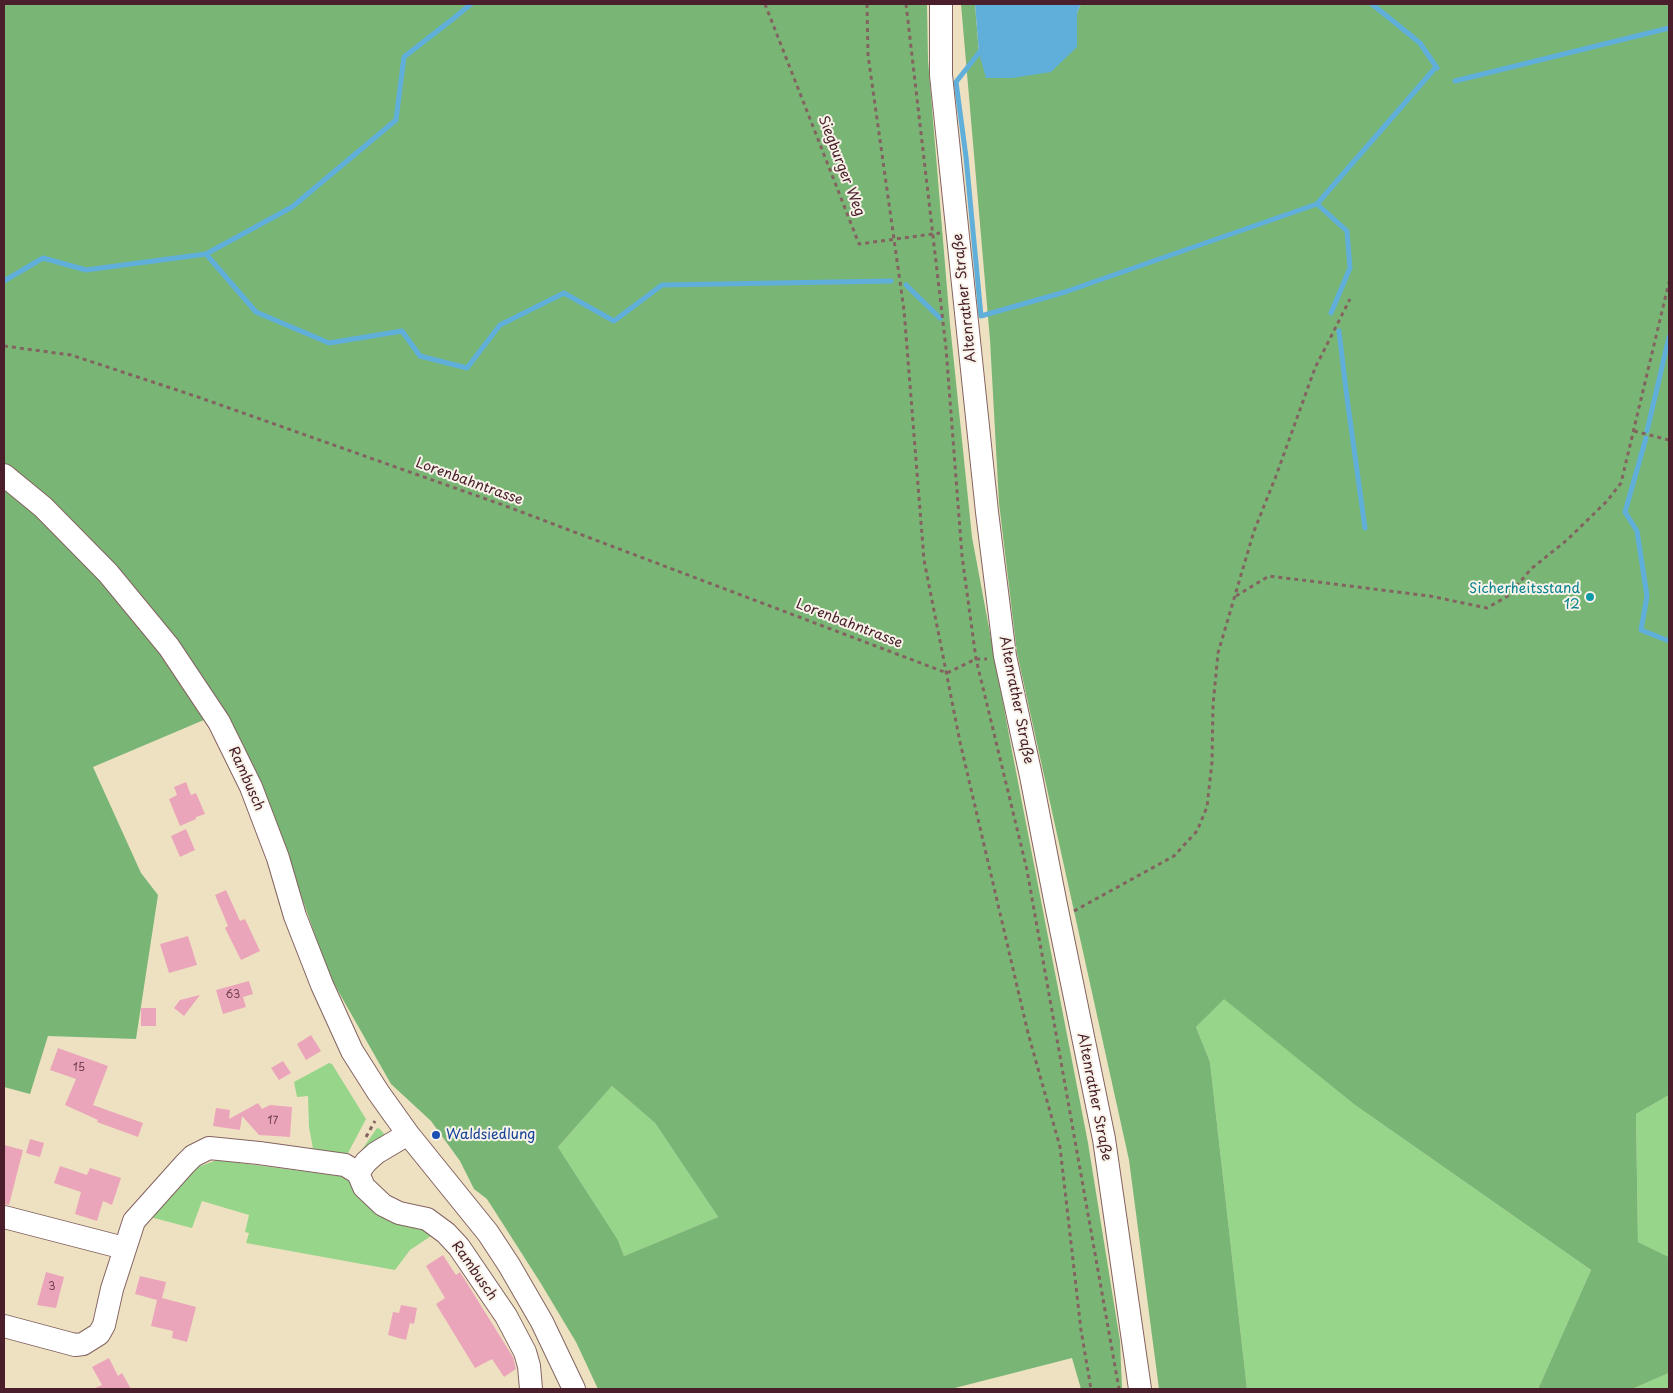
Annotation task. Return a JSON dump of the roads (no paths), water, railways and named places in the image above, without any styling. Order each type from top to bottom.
[{"type":"street","name":"Altenrather Straße","points":[[941,4],[942,75],[987,512],[1005,656],[1104,1139],[1140,1389]]},
{"type":"street","name":"Rambusch","points":[[4,475],[43,507],[108,573],[169,646],[219,722],[251,787],[278,858],[295,916],[334,1013],[352,1051],[408,1134],[488,1233],[542,1322],[574,1389]]},
{"type":"street","points":[[4,1326],[75,1344],[83,1344],[99,1334],[104,1325],[124,1248],[134,1221],[150,1201],[193,1156],[209,1148],[344,1165],[358,1172],[376,1153],[408,1134]]},
{"type":"street","name":"Rambusch","points":[[358,1172],[364,1188],[383,1205],[399,1212],[427,1219],[446,1233],[459,1247],[506,1316],[526,1352],[531,1389]]},
{"type":"street","points":[[4,1217],[124,1248]]},
{"type":"water","points":[[975,4],[1081,4],[1077,13],[1077,47],[1051,72],[1012,78],[986,78],[979,53]]},
{"type":"waterway","points":[[4,281],[43,258],[86,270],[206,254],[292,207],[396,120],[404,57],[471,4]]},
{"type":"waterway","points":[[1372,4],[1420,43],[1437,68]]},
{"type":"waterway","points":[[1455,81],[1669,28]]},
{"type":"waterway","points":[[982,49],[956,82],[966,157],[981,316],[1065,292],[1317,204],[1436,67]]},
{"type":"waterway","points":[[1317,204],[1347,231],[1350,268],[1331,313]]},
{"type":"waterway","points":[[206,254],[256,312],[329,343],[402,331],[420,356],[467,368],[500,325],[564,293],[614,321],[662,285],[891,281]]},
{"type":"waterway","points":[[906,285],[940,318]]},
{"type":"waterway","points":[[1339,331],[1365,528]]},
{"type":"waterway","points":[[1647,431],[1669,337]]},
{"type":"waterway","points":[[1646,438],[1625,512],[1637,531],[1647,596],[1641,630],[1669,641]]},
{"type":"place","name":"Sicherheitsstand 12","points":[[1590,597]]},
{"type":"place","name":"Waldsiedlung","points":[[436,1135]]}]
